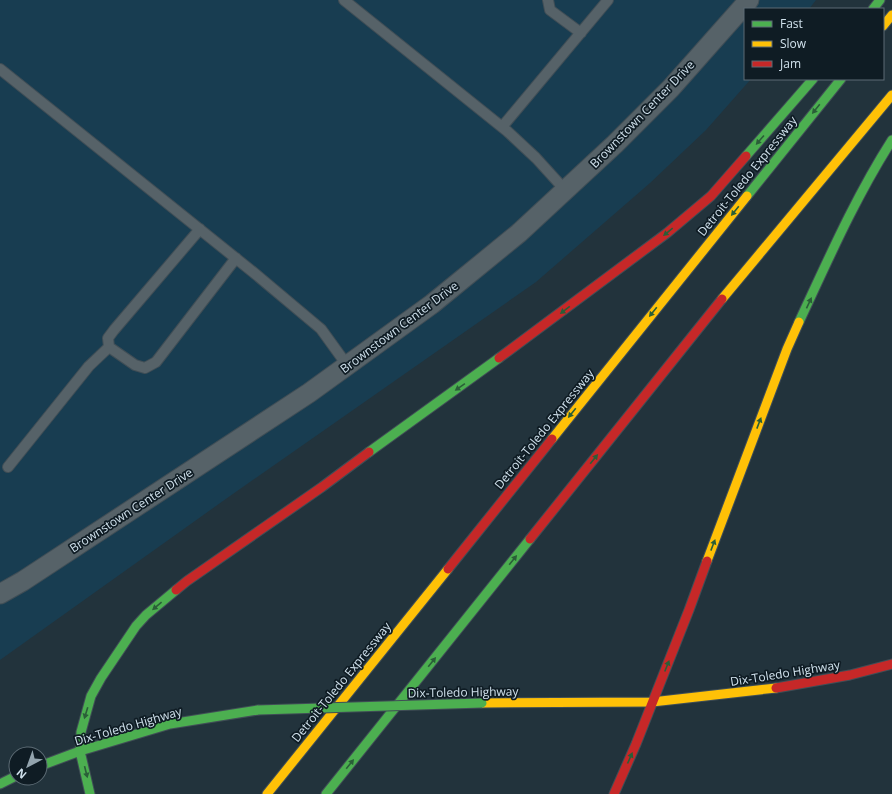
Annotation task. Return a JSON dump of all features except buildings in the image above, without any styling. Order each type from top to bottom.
[{"type":"main road","points":[[874,8],[880,0]]},
{"type":"main road","points":[[884,25],[892,15]]},
{"type":"main road","points":[[90,794],[80,751],[80,732],[92,696],[101,678],[136,626],[146,615],[188,581],[322,487],[464,384],[667,233],[711,196],[812,80]]},
{"type":"main road","name":"Detroit-Toledo Expressway","points":[[267,794],[839,80]]},
{"type":"main road","points":[[326,794],[753,261],[892,95]]},
{"type":"main road","points":[[614,794],[689,610],[788,349],[842,228],[876,165],[892,140]]},
{"type":"main road","name":"Dix-Toledo Highway","points":[[48,763],[80,751],[170,724],[258,710],[482,703],[652,702],[762,690],[850,675],[892,664]]},
{"type":"street","name":"Brownstown Center Drive","points":[[0,594],[23,581],[302,398],[432,304],[519,233],[566,191],[671,88],[749,0]]},
{"type":"lane","points":[[344,0],[502,128],[536,158],[566,191]]},
{"type":"lane","points":[[548,0],[550,10],[581,33]]},
{"type":"lane","points":[[502,128],[608,0]]},
{"type":"lane","points":[[0,69],[236,258],[321,329],[347,366]]},
{"type":"lane","points":[[200,229],[114,330],[108,338],[109,347],[135,365],[146,368],[156,362],[236,258]]},
{"type":"lane","points":[[8,467],[89,366],[109,347]]},
{"type":"shaded area","points":[[0,0],[816,0],[810,8],[744,8],[744,80],[750,80],[706,130],[650,183],[536,282],[230,496],[0,660]]},
{"type":"traffic: fast","points":[[874,8],[880,0]]},
{"type":"traffic: fast","points":[[746,156],[812,80]]},
{"type":"traffic: fast","points":[[747,196],[840,80]]},
{"type":"traffic: fast","points":[[799,322],[831,252],[866,184],[892,140]]},
{"type":"traffic: fast","points":[[369,452],[499,358]]},
{"type":"traffic: fast","points":[[326,794],[530,539]]},
{"type":"traffic: fast","points":[[90,794],[80,751],[81,732],[91,696],[101,678],[136,626],[146,615],[176,590]]},
{"type":"traffic: fast","points":[[258,710],[482,703]]},
{"type":"traffic: fast","points":[[48,763],[80,751],[170,724],[258,710]]},
{"type":"traffic: fast","points":[[0,784],[8,780]]},
{"type":"traffic: slow","points":[[884,25],[892,15]]},
{"type":"traffic: slow","points":[[722,299],[892,95]]},
{"type":"traffic: slow","points":[[552,439],[747,196]]},
{"type":"traffic: slow","points":[[707,561],[787,349],[799,322]]},
{"type":"traffic: slow","points":[[267,794],[448,569]]},
{"type":"traffic: slow","points":[[482,703],[652,702],[776,688]]},
{"type":"traffic: jam","points":[[499,358],[667,233],[711,196],[746,156]]},
{"type":"traffic: jam","points":[[530,539],[722,299]]},
{"type":"traffic: jam","points":[[448,569],[552,439]]},
{"type":"traffic: jam","points":[[176,590],[369,452]]},
{"type":"traffic: jam","points":[[614,794],[636,744],[707,561]]},
{"type":"traffic: jam","points":[[776,688],[850,675],[892,664]]}]
